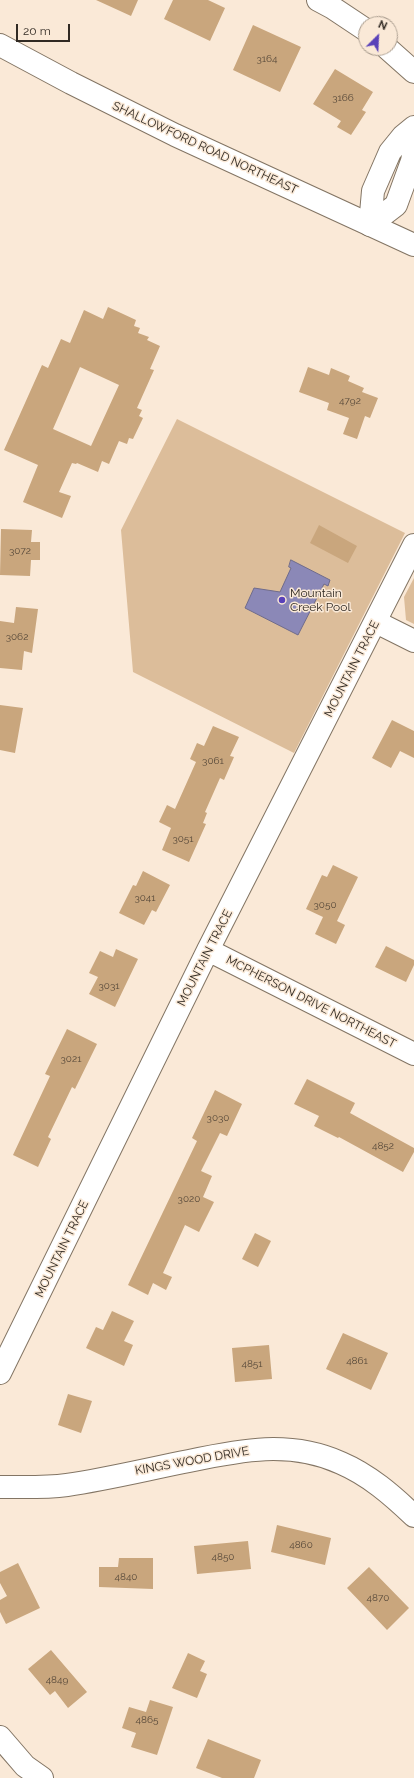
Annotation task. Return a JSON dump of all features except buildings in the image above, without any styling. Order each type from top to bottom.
[{"type":"street","points":[[318,0],[358,25]]},
{"type":"street","name":"SHALLOWFORD ROAD NORTHEAST","points":[[0,45],[70,83],[175,135],[414,245]]},
{"type":"street","points":[[396,56],[414,72]]},
{"type":"street","points":[[370,226],[372,191],[390,152],[403,136],[414,127]]},
{"type":"street","points":[[370,226],[396,205],[412,161],[414,151]]},
{"type":"street","name":"MOUNTAIN TRACE","points":[[0,1373],[208,950],[414,545]]},
{"type":"street","points":[[376,622],[414,641]]},
{"type":"street","name":"MCPHERSON DRIVE NORTHEAST","points":[[208,950],[414,1054]]},
{"type":"street","name":"KINGS WOOD DRIVE","points":[[0,1487],[66,1485],[244,1450],[279,1448],[310,1453],[340,1462],[369,1477],[414,1516]]},
{"type":"street","points":[[0,1737],[25,1766],[42,1778]]},
{"type":"shaded area","points":[[177,419],[405,533],[294,753],[133,672],[121,530]]},
{"type":"shaded area","name":"Mountain Creek Pool","points":[[291,560],[330,580],[328,586],[324,584],[298,635],[245,608],[254,588],[280,592],[291,568],[289,567]]},
{"type":"shaded area","points":[[414,578],[414,624],[406,620],[404,597]]},
{"type":"place","name":"Mountain Creek Pool","points":[[282,600]]}]
